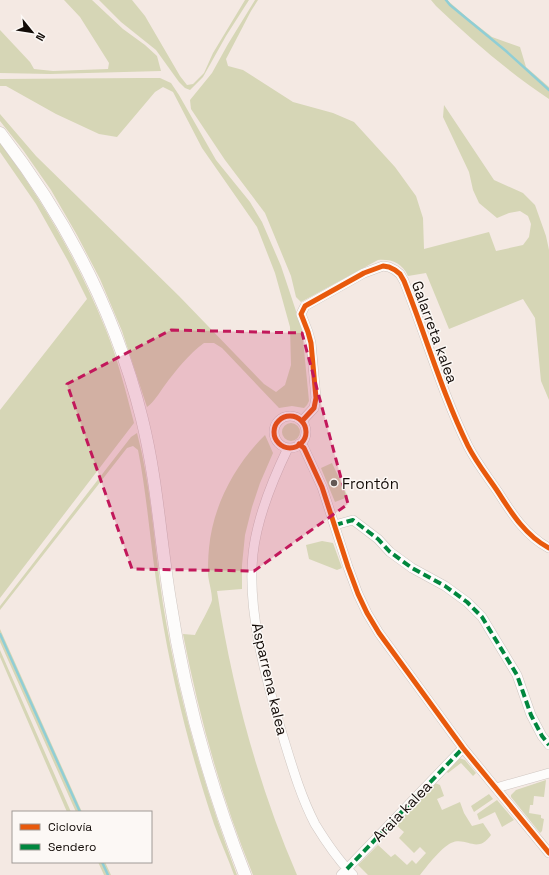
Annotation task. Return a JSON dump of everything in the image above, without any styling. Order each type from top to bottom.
[{"type":"main road","points":[[0,133],[36,182],[71,239],[98,294],[122,354],[142,419],[150,456],[156,490],[170,600],[183,670],[209,770],[235,850],[245,875]]},
{"type":"street","name":"Galarreta kalea","points":[[302,421],[314,408],[316,398],[311,343],[301,314],[302,310],[305,306],[364,273],[383,266],[389,267],[400,274],[450,406],[469,448],[522,527],[549,548]]},
{"type":"street","points":[[290,416],[296,417],[302,421],[305,427],[305,433],[304,440],[299,444],[288,448],[279,444],[276,440],[274,428],[283,418],[290,416]]},
{"type":"street","points":[[299,444],[304,448],[322,487],[348,567],[367,613],[379,633],[463,748],[549,852]]},
{"type":"street","name":"Asparrena kalea","points":[[288,448],[264,505],[253,554],[255,619],[263,665],[272,700],[298,783],[315,823],[347,873]]},
{"type":"street","points":[[335,525],[353,520],[378,539],[390,552],[412,568],[445,586],[467,602],[482,617],[516,675],[530,715],[549,745]]},
{"type":"street","name":"Araia kalea","points":[[347,873],[463,748]]},
{"type":"street","points":[[496,788],[549,773]]},
{"type":"highlighted area","points":[[171,330],[302,333],[348,504],[254,571],[132,569],[67,384]]},
{"type":"green space","points":[[64,0],[92,0],[123,29],[157,56],[161,71],[50,74],[0,73],[0,30],[30,62],[34,69],[53,71],[108,69],[109,63],[80,17]]},
{"type":"green space","points":[[99,0],[132,0],[145,16],[180,76],[187,85],[193,84],[204,73],[213,53],[245,0],[249,0],[226,36],[203,77],[190,90],[185,88],[179,82],[156,50],[121,22]]},
{"type":"green space","points":[[255,0],[258,0],[226,59],[228,66],[243,70],[293,102],[333,113],[354,122],[395,167],[416,196],[423,218],[424,249],[489,232],[496,251],[523,245],[529,237],[531,224],[528,216],[520,211],[509,213],[497,218],[479,203],[473,190],[469,172],[443,117],[444,105],[494,180],[523,193],[535,205],[546,236],[549,250],[549,400],[541,381],[535,318],[523,299],[449,329],[426,273],[408,276],[400,265],[388,260],[378,260],[301,302],[296,297],[291,276],[265,213],[225,160],[191,109],[190,100],[212,73]]},
{"type":"green space","points":[[431,0],[447,0],[492,37],[520,47],[526,67],[549,87],[549,99],[519,78],[491,55]]},
{"type":"green space","points":[[160,78],[171,83],[216,160],[250,202],[262,222],[281,266],[302,329],[309,401],[304,408],[292,406],[279,408],[222,348],[214,343],[204,343],[193,352],[169,379],[155,400],[147,407],[122,331],[100,279],[51,190],[23,150],[0,121],[0,114],[36,156],[179,296],[264,384],[276,392],[285,385],[291,365],[290,327],[275,273],[257,227],[202,148],[173,92],[163,87],[155,92],[117,137],[99,134],[56,114],[6,86],[0,86],[0,79]]},
{"type":"green space","points":[[0,143],[31,187],[59,233],[84,281],[110,341],[122,376],[134,423],[0,598],[0,410],[87,299],[68,261],[36,204],[0,152]]},
{"type":"green space","points":[[291,423],[297,426],[300,432],[297,438],[291,441],[285,438],[282,432],[285,426]]},
{"type":"green space","points":[[137,433],[146,475],[163,604],[176,673],[203,775],[237,875],[234,875],[214,824],[197,770],[176,689],[157,586],[138,450],[133,446],[127,448],[0,610],[0,606],[131,437]]},
{"type":"green space","points":[[265,435],[273,453],[260,483],[245,535],[242,565],[242,589],[217,591],[230,664],[248,736],[270,806],[297,875],[253,875],[241,846],[212,756],[196,695],[183,634],[195,635],[212,600],[208,575],[209,551],[211,532],[221,501],[227,487],[244,459]]},
{"type":"green space","name":"Frontón","points":[[332,463],[348,497],[335,502],[321,468]]},
{"type":"green space","points":[[322,541],[333,543],[342,568],[337,570],[309,559],[306,545]]},
{"type":"green space","points":[[0,629],[82,811],[76,811],[0,642]]},
{"type":"green space","points":[[0,650],[71,811],[67,811],[0,657]]},
{"type":"green space","points":[[459,758],[465,760],[476,773],[473,776],[461,763],[448,773],[446,771]]},
{"type":"green space","points":[[546,780],[544,797],[534,796],[533,805],[530,805],[529,813],[541,815],[541,818],[544,819],[542,831],[540,833],[511,797],[511,795],[516,790]]},
{"type":"green space","points":[[435,783],[440,785],[444,796],[437,799],[442,810],[460,802],[464,813],[472,826],[483,823],[491,835],[481,844],[457,841],[447,845],[430,862],[420,875],[368,875],[358,865],[378,845],[391,857],[395,854],[407,865],[412,860],[416,864],[426,853],[420,847],[414,853],[399,838],[404,832],[396,825]]},
{"type":"green space","points":[[489,794],[493,799],[474,812],[471,806]]},
{"type":"green space","points":[[497,800],[514,820],[502,827],[495,812],[479,820],[477,814]]},
{"type":"green space","points":[[98,863],[105,863],[111,875],[104,875]]},
{"type":"waterway","points":[[446,0],[549,90]]},
{"type":"waterway","points":[[0,634],[80,811]]},
{"type":"waterway","points":[[102,863],[108,875]]},
{"type":"marked path","points":[[335,525],[353,520],[378,539],[390,552],[412,568],[445,586],[467,602],[482,617],[517,675],[531,715],[542,736],[549,745]]},
{"type":"marked path","points":[[347,869],[463,748]]},
{"type":"cycle path","points":[[302,421],[314,408],[316,398],[311,343],[301,314],[305,306],[364,273],[383,266],[395,270],[400,274],[404,281],[450,406],[471,452],[520,524],[533,537],[549,548]]},
{"type":"cycle path","points":[[290,416],[301,421],[306,432],[301,443],[290,448],[279,443],[274,432],[279,421],[290,416]]},
{"type":"cycle path","points":[[299,444],[304,448],[322,487],[358,594],[379,633],[463,748],[549,853]]},
{"type":"place","name":"Frontón","points":[[334,483]]}]
